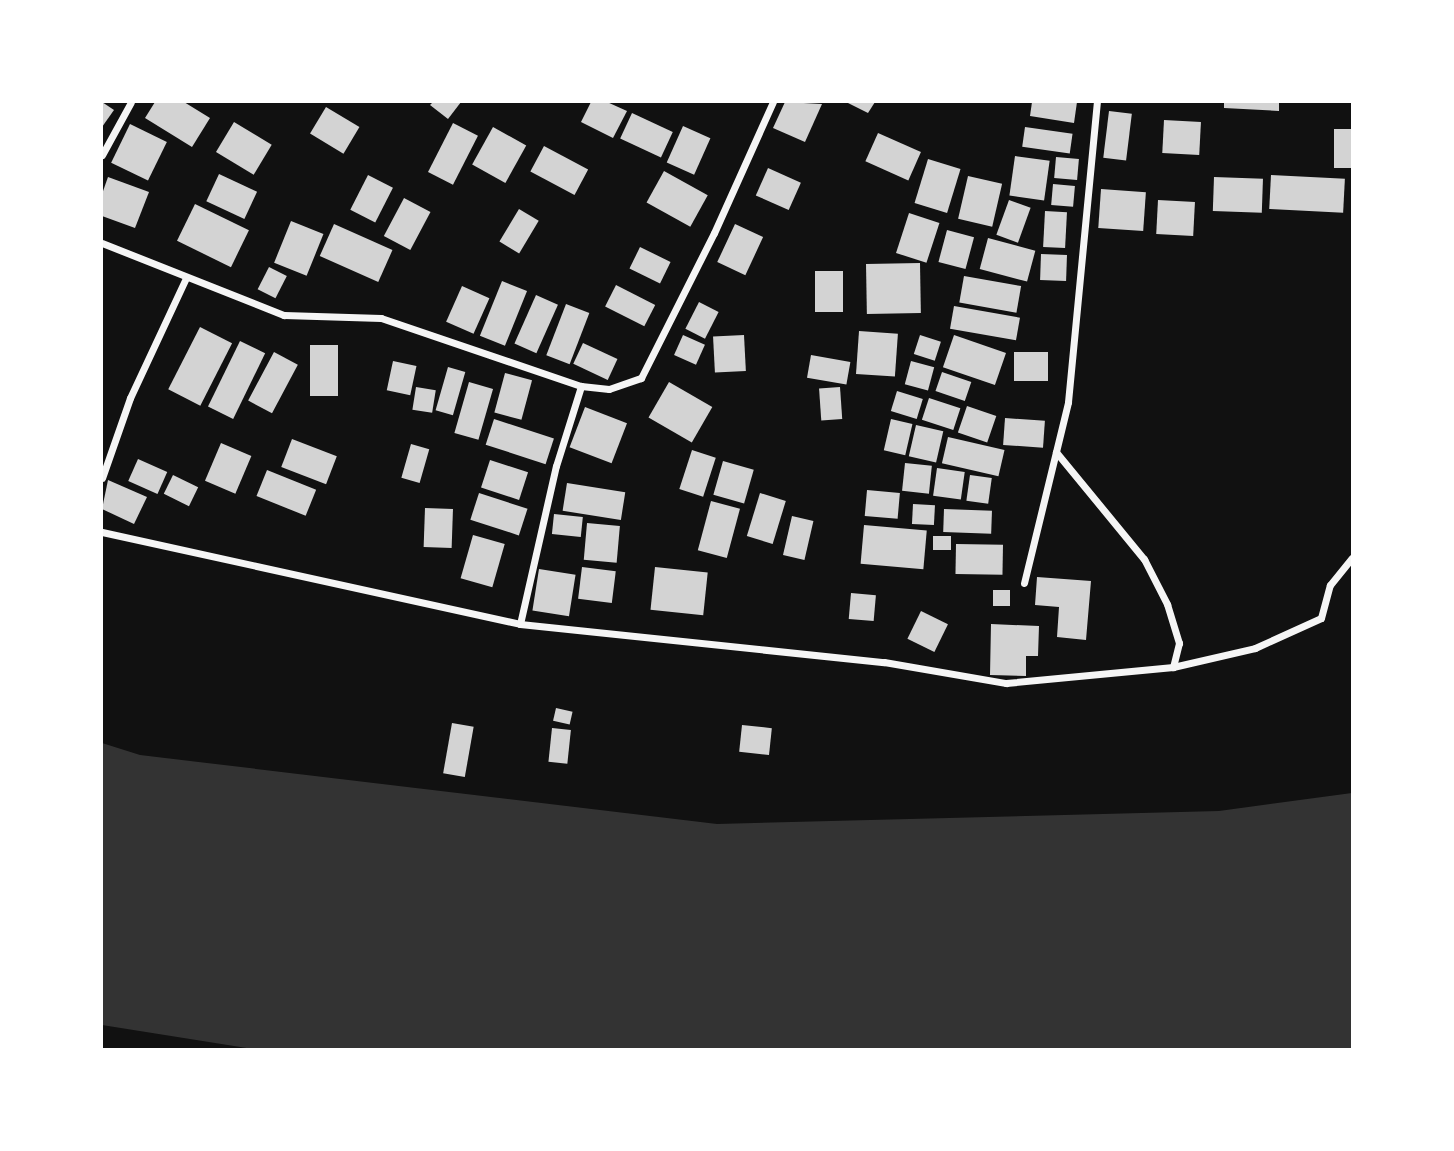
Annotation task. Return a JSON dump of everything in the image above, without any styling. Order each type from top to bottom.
[{"type":"street","points":[[102,155],[131,102]]},
{"type":"street","points":[[102,243],[284,315],[381,318],[581,386],[609,389],[640,378],[714,233],[773,102]]},
{"type":"street","points":[[1024,583],[1069,389],[1097,102]]},
{"type":"street","points":[[102,478],[130,398],[187,278]]},
{"type":"street","points":[[520,624],[556,466],[581,386]]},
{"type":"street","points":[[1056,452],[1144,559],[1167,604],[1179,643],[1173,667]]},
{"type":"street","points":[[102,532],[520,624],[884,662],[1006,683],[1173,667],[1255,648],[1321,618],[1330,585],[1353,558]]},
{"type":"shaded area","points":[[102,743],[140,755],[717,824],[1219,811],[1352,793],[1352,1049],[259,1050],[102,1025]]},
{"type":"building","points":[[102,102],[114,110],[102,127]]},
{"type":"building","points":[[155,102],[184,102],[210,118],[192,147],[145,118]]},
{"type":"building","points":[[433,102],[461,102],[448,119],[430,105]]},
{"type":"building","points":[[591,102],[607,102],[627,111],[613,138],[581,122]]},
{"type":"building","points":[[785,102],[822,104],[805,142],[773,128]]},
{"type":"building","points":[[846,102],[875,102],[868,113]]},
{"type":"building","points":[[1032,102],[1077,102],[1074,123],[1030,116]]},
{"type":"building","points":[[1224,102],[1279,102],[1279,111],[1224,108]]},
{"type":"building","points":[[326,107],[359,127],[343,154],[310,134]]},
{"type":"building","points":[[1109,111],[1132,114],[1126,160],[1103,158]]},
{"type":"building","points":[[632,113],[673,132],[661,157],[620,138]]},
{"type":"building","points":[[1164,120],[1201,122],[1199,155],[1162,153]]},
{"type":"building","points":[[234,122],[272,145],[254,175],[216,152]]},
{"type":"building","points":[[453,123],[478,136],[453,185],[428,172]]},
{"type":"building","points":[[130,124],[167,142],[148,181],[111,163]]},
{"type":"building","points":[[683,126],[710,138],[694,175],[667,163]]},
{"type":"building","points":[[493,127],[526,145],[505,183],[472,165]]},
{"type":"building","points":[[1025,127],[1073,134],[1070,153],[1022,147]]},
{"type":"building","points":[[1334,129],[1352,129],[1352,168],[1334,168]]},
{"type":"building","points":[[878,133],[921,152],[908,180],[865,161]]},
{"type":"building","points":[[544,146],[588,169],[575,195],[530,172]]},
{"type":"building","points":[[1015,156],[1050,161],[1044,200],[1009,196]]},
{"type":"building","points":[[1056,157],[1079,159],[1077,180],[1054,178]]},
{"type":"building","points":[[928,159],[961,169],[947,213],[915,203]]},
{"type":"building","points":[[768,168],[801,183],[789,210],[756,195]]},
{"type":"building","points":[[664,171],[708,195],[690,227],[647,202]]},
{"type":"building","points":[[219,174],[257,192],[244,219],[206,201]]},
{"type":"building","points":[[368,175],[393,188],[375,222],[350,210]]},
{"type":"building","points":[[1271,175],[1345,179],[1343,213],[1269,209]]},
{"type":"building","points":[[968,176],[1002,184],[992,227],[958,219]]},
{"type":"building","points":[[108,177],[149,192],[135,228],[102,216],[102,194]]},
{"type":"building","points":[[1214,177],[1263,179],[1262,213],[1213,211]]},
{"type":"building","points":[[1053,184],[1075,186],[1073,207],[1051,205]]},
{"type":"building","points":[[1101,189],[1146,192],[1143,231],[1098,228]]},
{"type":"building","points":[[404,198],[430,212],[410,250],[384,236]]},
{"type":"building","points":[[1009,200],[1031,208],[1018,243],[996,235]]},
{"type":"building","points":[[1158,200],[1195,202],[1193,236],[1156,234]]},
{"type":"building","points":[[195,204],[249,230],[231,267],[177,241]]},
{"type":"building","points":[[519,209],[539,221],[519,253],[499,242]]},
{"type":"building","points":[[1045,211],[1067,212],[1065,248],[1043,247]]},
{"type":"building","points":[[909,213],[939,223],[926,263],[896,253]]},
{"type":"building","points":[[291,221],[323,234],[307,276],[274,263]]},
{"type":"building","points":[[334,224],[392,250],[378,282],[320,256]]},
{"type":"building","points":[[735,224],[763,237],[745,275],[717,262]]},
{"type":"building","points":[[947,230],[974,237],[966,269],[938,262]]},
{"type":"building","points":[[988,238],[1035,251],[1027,282],[980,269]]},
{"type":"building","points":[[640,247],[671,262],[660,283],[629,269]]},
{"type":"building","points":[[1041,254],[1067,255],[1066,281],[1040,280]]},
{"type":"building","points":[[920,263],[921,313],[867,314],[866,264]]},
{"type":"building","points":[[269,267],[287,276],[275,298],[258,289]]},
{"type":"building","points":[[815,271],[843,271],[843,312],[815,312]]},
{"type":"building","points":[[964,276],[1021,286],[1016,313],[959,303]]},
{"type":"building","points":[[502,281],[527,291],[505,346],[480,336]]},
{"type":"building","points":[[616,285],[655,305],[644,326],[605,306]]},
{"type":"building","points":[[462,286],[489,298],[474,334],[446,322]]},
{"type":"building","points":[[536,295],[558,305],[536,353],[514,343]]},
{"type":"building","points":[[699,302],[719,312],[705,339],[685,329]]},
{"type":"building","points":[[566,304],[589,313],[570,364],[546,355]]},
{"type":"building","points":[[954,306],[1020,318],[1016,340],[950,329]]},
{"type":"building","points":[[200,327],[232,343],[200,406],[168,389]]},
{"type":"building","points":[[859,331],[898,334],[895,377],[856,374]]},
{"type":"building","points":[[683,335],[705,345],[696,365],[674,355]]},
{"type":"building","points":[[744,335],[746,371],[715,373],[713,337]]},
{"type":"building","points":[[920,335],[941,342],[935,361],[914,354]]},
{"type":"building","points":[[954,335],[1006,353],[995,385],[943,367]]},
{"type":"building","points":[[240,341],[265,353],[233,419],[208,407]]},
{"type":"building","points":[[583,343],[617,359],[608,380],[573,364]]},
{"type":"building","points":[[310,345],[338,345],[338,396],[310,396]]},
{"type":"building","points":[[274,352],[298,365],[272,413],[248,401]]},
{"type":"building","points":[[1014,352],[1048,352],[1048,381],[1014,381]]},
{"type":"building","points":[[811,355],[850,362],[846,385],[807,378]]},
{"type":"building","points":[[393,361],[416,366],[410,395],[387,390]]},
{"type":"building","points":[[911,361],[934,367],[928,390],[905,384]]},
{"type":"building","points":[[448,367],[465,372],[453,415],[436,410]]},
{"type":"building","points":[[942,372],[971,382],[965,401],[935,391]]},
{"type":"building","points":[[505,373],[532,380],[521,420],[494,413]]},
{"type":"building","points":[[469,382],[493,389],[478,440],[454,433]]},
{"type":"building","points":[[669,382],[712,407],[692,443],[648,418]]},
{"type":"building","points":[[416,387],[436,390],[432,413],[412,410]]},
{"type":"building","points":[[840,387],[842,419],[821,420],[819,388]]},
{"type":"building","points":[[897,391],[923,399],[917,419],[891,411]]},
{"type":"building","points":[[929,398],[960,408],[953,430],[922,420]]},
{"type":"building","points":[[967,406],[996,416],[987,443],[958,432]]},
{"type":"building","points":[[585,407],[627,423],[612,463],[570,447]]},
{"type":"building","points":[[1005,418],[1045,421],[1043,448],[1003,445]]},
{"type":"building","points":[[494,419],[554,438],[546,464],[486,445]]},
{"type":"building","points":[[891,419],[912,424],[905,455],[884,450]]},
{"type":"building","points":[[916,425],[943,431],[936,462],[909,456]]},
{"type":"building","points":[[948,437],[1005,450],[998,476],[942,463]]},
{"type":"building","points":[[292,439],[337,456],[326,484],[281,467]]},
{"type":"building","points":[[221,443],[251,456],[235,494],[205,481]]},
{"type":"building","points":[[411,444],[429,449],[420,483],[401,478]]},
{"type":"building","points":[[692,450],[716,458],[703,497],[679,489]]},
{"type":"building","points":[[138,459],[167,472],[157,494],[128,481]]},
{"type":"building","points":[[490,460],[528,472],[519,500],[481,488]]},
{"type":"building","points":[[723,461],[754,470],[744,503],[713,495]]},
{"type":"building","points":[[905,463],[932,466],[929,494],[902,491]]},
{"type":"building","points":[[937,468],[965,472],[961,500],[933,496]]},
{"type":"building","points":[[267,470],[316,490],[306,516],[257,496]]},
{"type":"building","points":[[173,475],[198,487],[189,506],[164,494]]},
{"type":"building","points":[[970,475],[992,478],[988,504],[966,501]]},
{"type":"building","points":[[108,480],[147,497],[134,524],[102,509]]},
{"type":"building","points":[[567,483],[625,492],[621,520],[563,511]]},
{"type":"building","points":[[867,490],[900,493],[898,519],[865,516]]},
{"type":"building","points":[[479,493],[528,509],[519,535],[470,520]]},
{"type":"building","points":[[760,493],[786,501],[773,544],[747,536]]},
{"type":"building","points":[[711,501],[740,509],[727,558],[698,550]]},
{"type":"building","points":[[913,504],[935,505],[934,525],[912,524]]},
{"type":"building","points":[[425,508],[453,509],[452,548],[424,547]]},
{"type":"building","points":[[944,509],[992,511],[991,534],[943,532]]},
{"type":"building","points":[[554,514],[583,517],[581,537],[552,534]]},
{"type":"building","points":[[792,516],[813,521],[804,560],[783,555]]},
{"type":"building","points":[[587,523],[620,526],[617,563],[584,560]]},
{"type":"building","points":[[864,525],[927,530],[923,569],[861,564]]},
{"type":"building","points":[[473,535],[505,544],[492,587],[461,578]]},
{"type":"building","points":[[933,536],[951,536],[951,550],[933,550]]},
{"type":"building","points":[[956,544],[1003,545],[1002,575],[955,574]]},
{"type":"building","points":[[582,567],[616,571],[612,603],[578,599]]},
{"type":"building","points":[[655,567],[708,573],[703,615],[651,610]]},
{"type":"building","points":[[539,569],[576,575],[569,616],[532,610]]},
{"type":"building","points":[[1037,577],[1091,581],[1086,640],[1057,637],[1059,607],[1035,605]]},
{"type":"building","points":[[993,590],[1010,590],[1010,606],[993,606]]},
{"type":"building","points":[[851,593],[876,595],[874,621],[849,619]]},
{"type":"building","points":[[921,611],[948,624],[934,652],[907,639]]},
{"type":"building","points":[[991,624],[1039,626],[1038,656],[1026,656],[1026,676],[990,675]]},
{"type":"building","points":[[556,708],[573,712],[570,724],[553,721]]},
{"type":"building","points":[[452,723],[474,727],[465,777],[443,773]]},
{"type":"building","points":[[742,725],[772,728],[769,755],[739,752]]},
{"type":"building","points":[[552,728],[571,730],[567,764],[548,762]]}]
